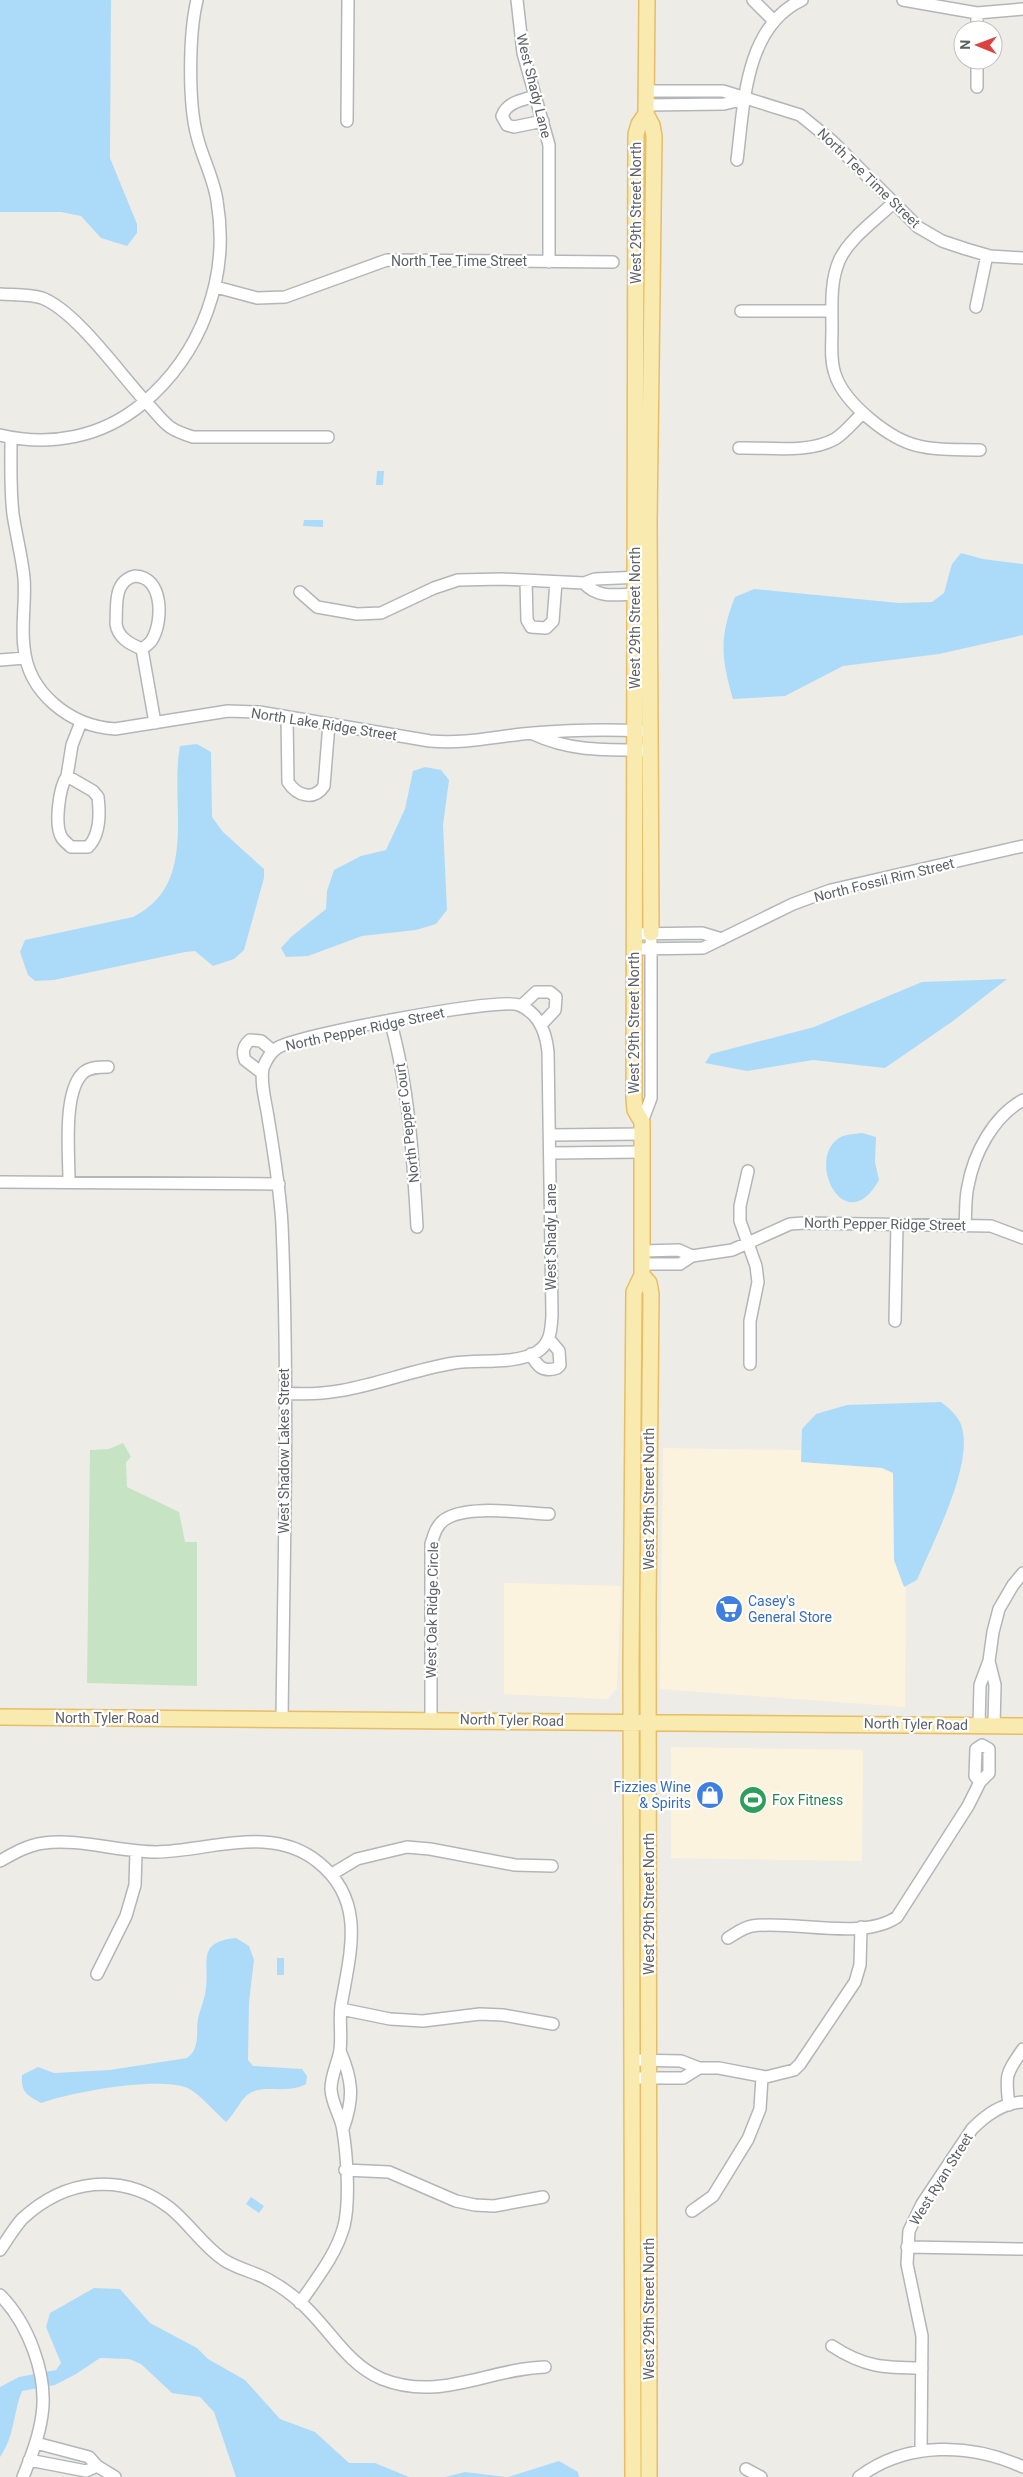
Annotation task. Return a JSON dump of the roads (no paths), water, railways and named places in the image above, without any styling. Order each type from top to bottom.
[{"type":"main road","name":"West 29th Street North","points":[[643,577],[652,352],[654,136],[646,103],[646,0]]},
{"type":"main road","name":"West 29th Street North","points":[[633,2477],[632,1722],[634,1292],[642,1263],[642,1128],[635,1110],[634,1099],[635,941],[642,750],[643,594],[636,352],[636,134],[646,103]]},
{"type":"main road","name":"West 29th Street North","points":[[642,750],[651,933]]},
{"type":"main road","name":"West 29th Street North","points":[[642,1263],[651,1294],[648,2060],[649,2477]]},
{"type":"main road","name":"North Tyler Road","points":[[0,1717],[1023,1726]]},
{"type":"street","points":[[5,436],[56,440],[91,433],[117,423],[146,402],[163,386],[192,345],[208,310],[216,287],[220,266],[220,216],[217,198],[196,134],[192,101],[194,15],[197,0]]},
{"type":"street","points":[[347,122],[348,0]]},
{"type":"street","name":"West Shady Lane","points":[[516,0],[523,53],[549,145],[549,262]]},
{"type":"street","points":[[752,0],[774,21]]},
{"type":"street","points":[[903,0],[977,13],[1023,8]]},
{"type":"street","points":[[737,160],[745,99],[753,60],[763,34],[793,2]]},
{"type":"street","points":[[977,13],[977,20]]},
{"type":"street","points":[[977,70],[977,87]]},
{"type":"street","name":"North Tee Time Street","points":[[646,103],[724,90],[745,99],[778,106],[800,116],[832,142],[918,227],[942,241],[987,255],[1023,258]]},
{"type":"street","points":[[535,96],[511,104],[504,109],[502,116],[507,125],[514,127],[543,121]]},
{"type":"street","points":[[893,203],[854,241],[840,260],[834,276],[832,360],[835,376],[843,390],[863,413],[885,432],[918,446],[980,450]]},
{"type":"street","points":[[976,307],[987,255]]},
{"type":"street","name":"North Tee Time Street","points":[[216,287],[271,299],[304,292],[387,260],[613,262]]},
{"type":"street","points":[[0,294],[42,298],[65,311],[172,430],[194,437],[328,437]]},
{"type":"street","points":[[741,311],[832,311]]},
{"type":"street","points":[[636,352],[652,352]]},
{"type":"street","points":[[739,448],[800,447],[823,444],[836,438],[863,413]]},
{"type":"street","name":"North Lake Ridge Street","points":[[5,436],[13,512],[24,576],[23,646],[25,658],[35,682],[50,700],[65,714],[81,722],[97,728],[115,729],[228,711],[259,712],[430,741],[454,743],[482,741],[532,733],[642,731]]},
{"type":"street","points":[[135,576],[143,576],[150,580],[158,595],[156,629],[149,644],[142,650],[128,643],[117,629],[119,590],[123,581],[135,576]]},
{"type":"street","points":[[300,592],[317,607],[357,614],[380,613],[434,588],[458,580],[526,580],[584,583],[595,579],[643,577]]},
{"type":"street","points":[[526,580],[527,620],[531,627],[539,629],[546,628],[553,621],[556,582]]},
{"type":"street","points":[[584,583],[592,592],[607,595],[643,594]]},
{"type":"street","points":[[142,650],[155,723]]},
{"type":"street","points":[[0,660],[25,658]]},
{"type":"street","points":[[287,717],[288,782],[293,790],[302,795],[312,795],[320,792],[324,786],[329,724]]},
{"type":"street","points":[[67,776],[93,791],[98,797],[98,829],[95,838],[88,847],[71,847],[62,839],[59,828],[62,784],[67,776],[72,745],[81,722]]},
{"type":"street","points":[[532,733],[554,744],[575,748],[642,750]]},
{"type":"street","name":"North Fossil Rim Street","points":[[635,941],[651,948],[703,948],[793,904],[830,890],[1023,846]]},
{"type":"street","points":[[635,941],[651,933],[702,933],[722,940]]},
{"type":"street","name":"West 29th Street North","points":[[642,1128],[651,1098],[651,933]]},
{"type":"street","points":[[683,933],[683,948]]},
{"type":"street","points":[[541,1025],[555,1010],[556,997],[550,992],[536,992],[521,1006],[541,1025],[548,1052],[551,1135],[642,1128]]},
{"type":"street","name":"North Pepper Ridge Street","points":[[262,1073],[267,1059],[273,1052],[289,1043],[390,1020],[508,1002],[521,1006]]},
{"type":"street","name":"North Pepper Court","points":[[390,1020],[399,1052],[406,1097],[416,1227]]},
{"type":"street","points":[[0,1182],[279,1184],[262,1073],[245,1060],[243,1050],[246,1043],[250,1040],[261,1041],[273,1052]]},
{"type":"street","points":[[69,1181],[70,1102],[76,1082],[83,1072],[95,1067],[108,1067]]},
{"type":"street","points":[[965,1225],[967,1187],[979,1150],[997,1123],[1023,1100]]},
{"type":"street","name":"West Shady Lane","points":[[549,1339],[552,1315],[551,1135]]},
{"type":"street","points":[[551,1152],[642,1152]]},
{"type":"street","points":[[748,1171],[740,1206],[740,1221],[756,1266],[758,1282],[750,1321],[750,1364]]},
{"type":"street","name":"West Shadow Lakes Street","points":[[279,1184],[282,1228],[285,1393],[282,1719]]},
{"type":"street","name":"North Pepper Ridge Street","points":[[642,1263],[680,1264],[692,1256],[732,1250],[747,1245],[790,1224],[991,1226],[1023,1238]]},
{"type":"street","points":[[895,1321],[897,1224]]},
{"type":"street","points":[[285,1393],[308,1395],[346,1391],[452,1364],[519,1358],[543,1347],[549,1339],[559,1351],[560,1364],[557,1368],[546,1370],[540,1368],[531,1354]]},
{"type":"street","name":"West Oak Ridge Circle","points":[[431,1720],[431,1544],[435,1531],[443,1521],[458,1513],[549,1514]]},
{"type":"street","points":[[633,1514],[649,1514]]},
{"type":"street","points":[[728,1938],[751,1926],[877,1927],[888,1924],[897,1917],[968,1806],[980,1782],[975,1776],[976,1749],[982,1746],[985,1725],[980,1685],[989,1661],[993,1632],[999,1609],[1012,1585],[1023,1573]]},
{"type":"street","points":[[0,1861],[18,1851],[44,1843],[69,1843],[136,1852],[175,1852],[257,1840],[273,1842],[293,1848],[316,1860],[332,1874],[344,1895],[352,1919],[352,1946],[341,2009],[340,2051],[331,2087],[334,2109],[343,2129],[347,2192],[344,2226],[332,2256],[300,2302]]},
{"type":"street","points":[[332,1874],[357,1859],[407,1847],[515,1865],[552,1866]]},
{"type":"street","points":[[97,1974],[126,1916],[135,1885],[136,1852]]},
{"type":"street","points":[[633,2060],[681,2061],[699,2068],[719,2068],[762,2077],[794,2070],[800,2064],[855,1982],[860,1965],[861,1927]]},
{"type":"street","points":[[341,2009],[390,2019],[423,2021],[480,2014],[503,2015],[552,2024]]},
{"type":"street","points":[[1009,2105],[1006,2081],[1008,2069],[1023,2049]]},
{"type":"street","points":[[340,2051],[350,2074],[351,2090],[351,2107],[343,2129]]},
{"type":"street","points":[[632,2078],[683,2078],[699,2068]]},
{"type":"street","points":[[692,2211],[713,2196],[748,2139],[760,2108],[762,2077]]},
{"type":"street","name":"West Ryan Street","points":[[921,2450],[921,2322],[907,2264],[906,2247],[909,2231],[915,2216],[972,2129],[990,2113],[1009,2105],[1023,2102]]},
{"type":"street","points":[[346,2170],[389,2172],[456,2201],[475,2205],[494,2206],[544,2197]]},
{"type":"street","points":[[0,2250],[22,2220],[46,2202],[75,2187],[102,2183],[126,2186],[148,2195],[170,2208],[198,2239],[225,2260],[269,2280],[300,2302],[349,2357],[381,2378],[401,2385],[424,2389],[444,2388],[525,2368],[545,2367]]},
{"type":"street","points":[[906,2247],[1023,2249]]},
{"type":"street","points":[[0,2295],[27,2334],[39,2370],[42,2392],[42,2413],[36,2443],[23,2477]]},
{"type":"street","points":[[832,2346],[860,2362],[872,2366],[922,2368]]},
{"type":"street","points":[[36,2443],[89,2457],[97,2466],[115,2477]]},
{"type":"street","points":[[859,2477],[892,2458],[921,2450],[981,2452],[1004,2458],[1023,2468]]},
{"type":"street","points":[[29,2460],[86,2471],[97,2466]]},
{"type":"street","points":[[746,2469],[761,2477]]},
{"type":"water","points":[[0,0],[111,0],[110,158],[137,224],[137,233],[127,246],[101,238],[81,216],[61,212],[0,212]]},
{"type":"water","points":[[377,471],[384,471],[383,485],[376,485]]},
{"type":"water","points":[[304,520],[323,520],[323,527],[303,526]]},
{"type":"water","points":[[961,553],[983,559],[1023,564],[1023,635],[939,654],[843,666],[785,696],[733,699],[724,659],[724,636],[735,597],[754,589],[899,603],[932,602],[944,593],[952,564]]},
{"type":"water","points":[[197,744],[211,752],[212,817],[223,832],[264,869],[264,878],[244,950],[234,959],[213,966],[195,951],[54,980],[35,981],[28,975],[20,952],[25,940],[133,917],[154,903],[167,885],[174,864],[178,841],[178,769],[180,746]]},
{"type":"water","points":[[425,767],[441,770],[449,780],[443,825],[447,910],[436,924],[416,930],[362,936],[308,956],[286,957],[281,948],[291,937],[326,909],[327,891],[334,870],[361,856],[386,850],[405,809],[413,771]]},
{"type":"water","points":[[1007,979],[953,1021],[885,1068],[813,1060],[747,1071],[705,1063],[711,1054],[814,1027],[922,982]]},
{"type":"water","points":[[862,1133],[876,1137],[875,1162],[879,1180],[866,1197],[854,1202],[842,1199],[834,1190],[828,1177],[826,1162],[830,1149],[839,1138]]},
{"type":"water","points":[[941,1402],[955,1415],[962,1427],[964,1448],[961,1467],[949,1507],[917,1580],[904,1587],[894,1560],[893,1473],[882,1468],[801,1462],[802,1429],[816,1414],[847,1405]]},
{"type":"water","points":[[236,1938],[249,1946],[254,1960],[249,2002],[248,2060],[253,2066],[302,2069],[307,2076],[306,2084],[299,2087],[264,2089],[252,2092],[248,2094],[226,2122],[190,2089],[171,2084],[134,2085],[92,2090],[41,2103],[26,2092],[22,2085],[22,2075],[38,2067],[54,2073],[110,2070],[187,2058],[193,2051],[196,2042],[198,2019],[205,1996],[207,1954],[215,1944]]},
{"type":"water","points":[[277,1958],[284,1958],[284,1975],[277,1975]]},
{"type":"water","points":[[251,2197],[264,2206],[259,2213],[246,2204]]},
{"type":"water","points":[[94,2288],[120,2289],[150,2323],[197,2348],[208,2359],[245,2380],[280,2419],[315,2432],[349,2463],[375,2463],[409,2477],[236,2477],[214,2412],[200,2397],[172,2393],[141,2364],[129,2359],[100,2358],[55,2385],[22,2391],[11,2433],[0,2457],[0,2387],[19,2377],[56,2370],[61,2363],[46,2327],[50,2313]]},
{"type":"water","points":[[559,2461],[578,2472],[579,2477],[508,2477]]},
{"type":"water","points":[[465,2472],[506,2477],[445,2477]]},
{"type":"place","name":"Casey's General Store","points":[[729,1609]]},
{"type":"place","name":"Fizzies Wine & Spirits","points":[[710,1795]]},
{"type":"place","name":"Fox Fitness","points":[[753,1800]]}]
